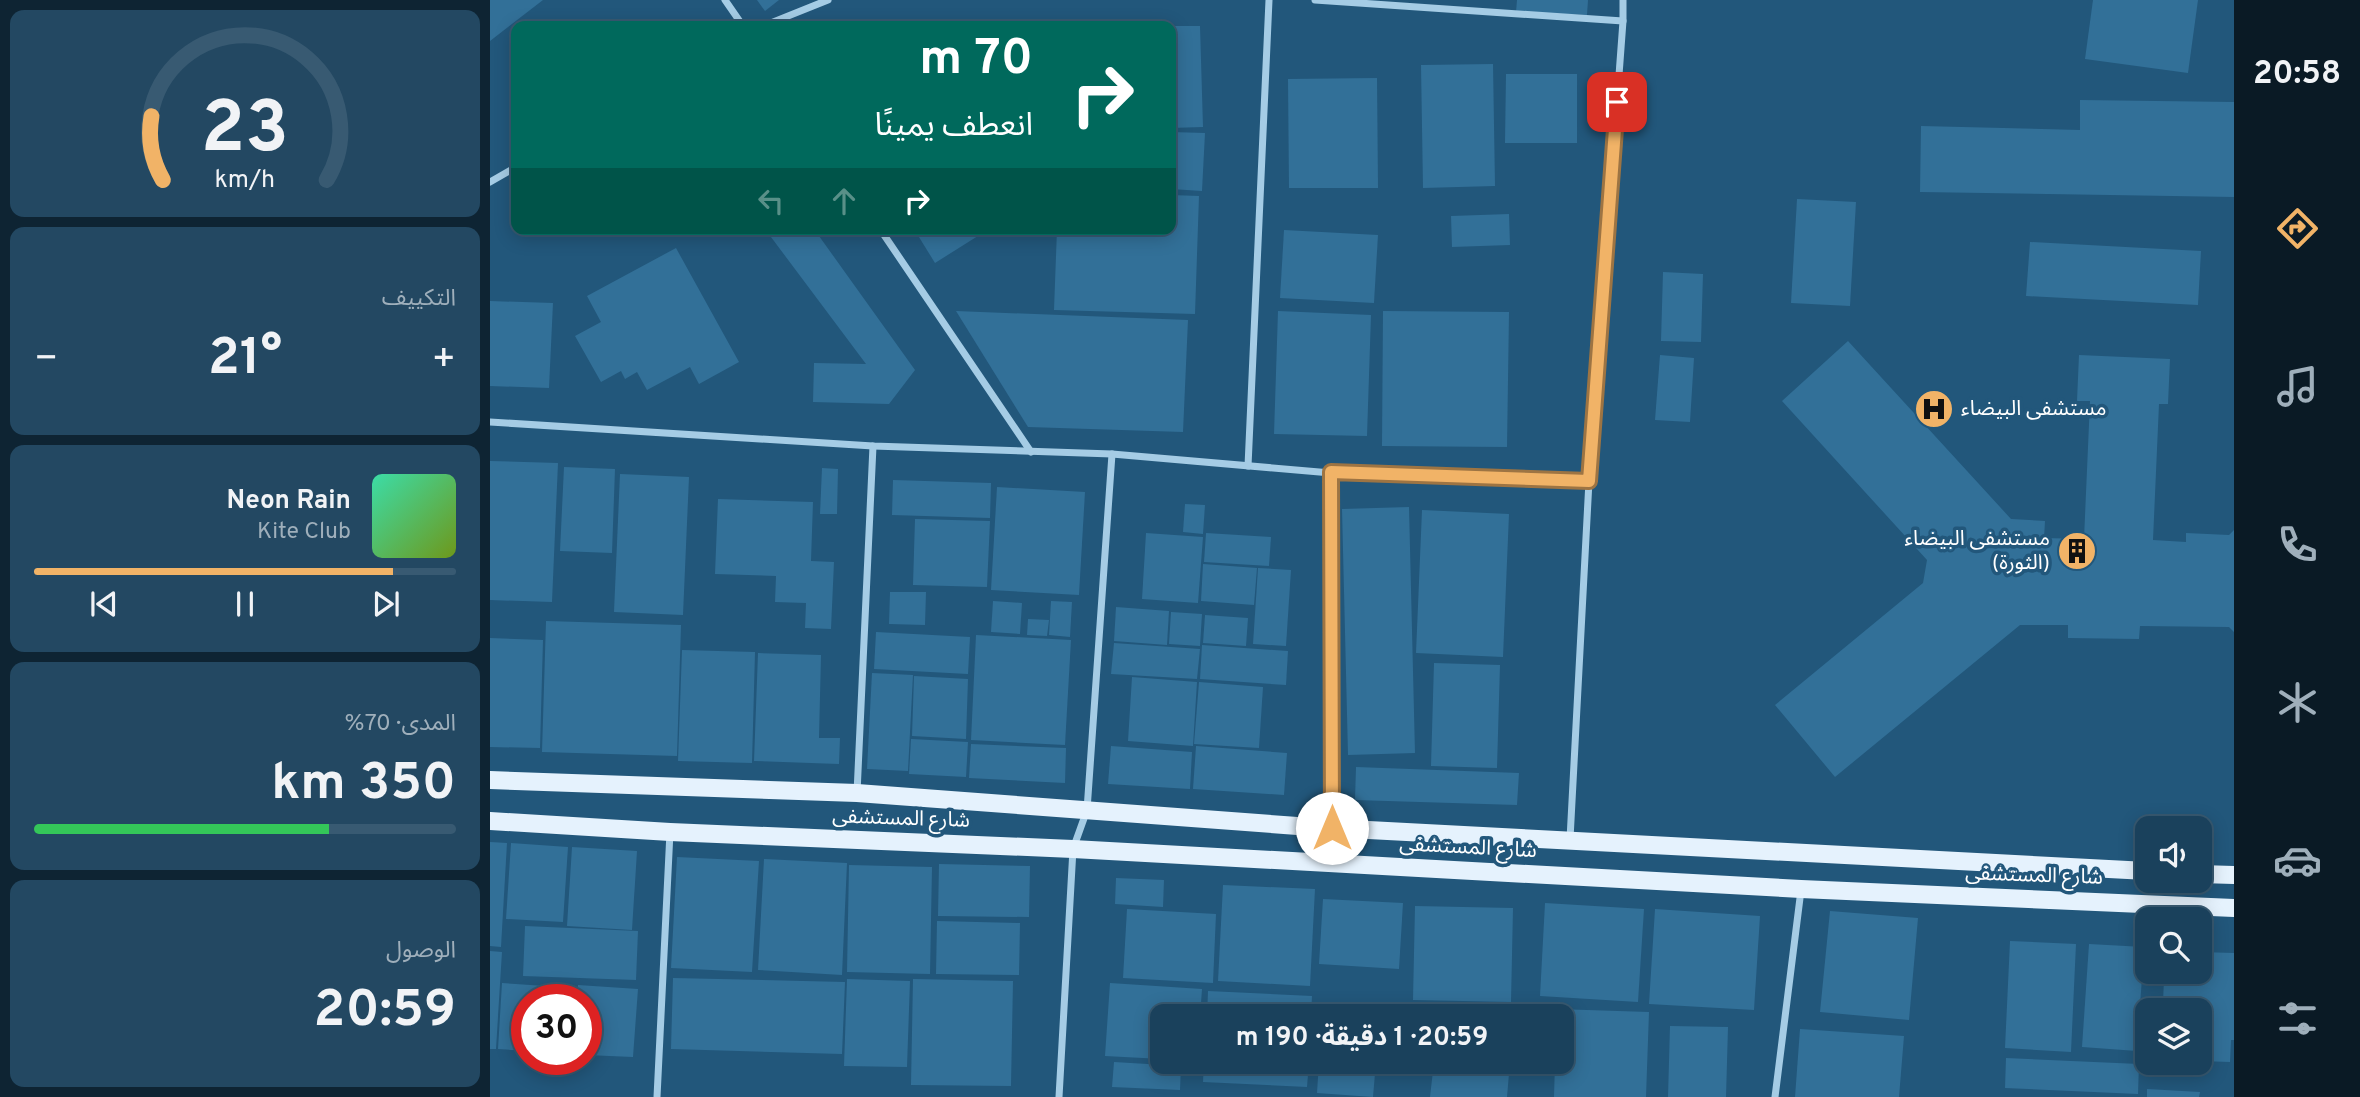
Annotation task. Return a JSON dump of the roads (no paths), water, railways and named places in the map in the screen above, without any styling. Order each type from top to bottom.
[{"type":"main road","name":"شارع المستشفى","points":[[490,780],[857,793],[1332,828],[2135,870]]},
{"type":"main road","name":"شارع المستشفى","points":[[490,821],[670,832],[1073,849],[1801,889],[2234,908]]},
{"type":"main road","points":[[2212,875],[2234,876]]},
{"type":"street","points":[[725,0],[740,21]]},
{"type":"street","points":[[776,21],[828,0]]},
{"type":"street","points":[[1248,466],[1269,0]]},
{"type":"street","points":[[1315,0],[1623,20]]},
{"type":"street","points":[[1570,840],[1589,481],[1623,0]]},
{"type":"street","points":[[490,182],[511,170]]},
{"type":"street","points":[[884,235],[1031,452]]},
{"type":"street","points":[[490,422],[873,446],[1112,454],[1331,472],[1589,481]]},
{"type":"street","points":[[857,793],[873,446]]},
{"type":"street","points":[[1059,1097],[1073,849],[1087,810],[1112,454]]},
{"type":"street","points":[[1331,472],[1332,828]]},
{"type":"street","points":[[657,1097],[670,832]]},
{"type":"street","points":[[1775,1097],[1801,889]]},
{"type":"place","name":"مستشفى البيضاء","points":[[1934,409]]},
{"type":"place","name":"مستشفى البيضاء (الثورة)","points":[[2077,551]]}]
